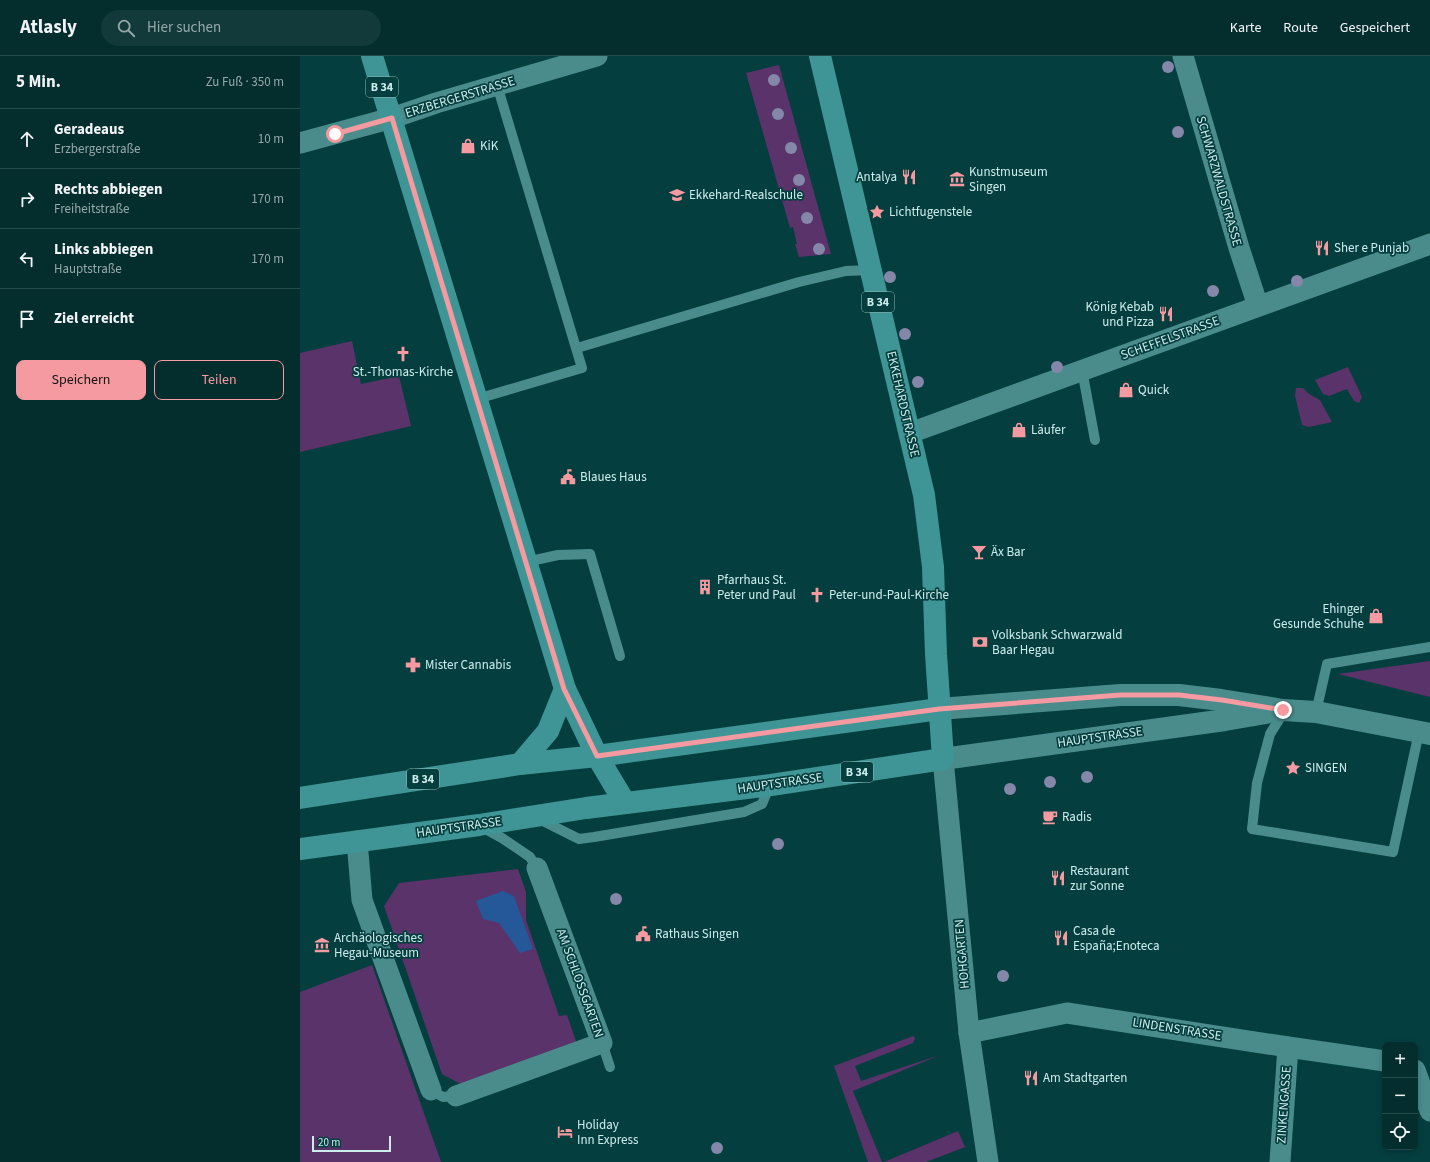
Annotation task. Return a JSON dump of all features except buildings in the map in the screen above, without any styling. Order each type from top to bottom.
[{"type":"main road","name":"B 34","points":[[372,56],[564,689],[597,756],[626,803]]},
{"type":"main road","name":"EKKEHARDSTRASSE","points":[[820,56],[924,495],[933,567],[939,709],[943,758]]},
{"type":"main road","points":[[520,764],[548,731],[564,689]]},
{"type":"main road","name":"HAUPTSTRASSE","points":[[300,798],[520,764],[597,756],[939,709],[1120,695],[1179,695],[1222,700],[1283,710],[1316,712],[1424,733]]},
{"type":"main road","name":"HAUPTSTRASSE","points":[[300,849],[479,825],[626,803],[771,785],[943,758],[1210,722],[1283,710]]},
{"type":"street","name":"ERZBERGERSTRASSE","points":[[300,142],[392,118],[597,56]]},
{"type":"street","name":"SCHWARZWALDSTRASSE","points":[[1183,56],[1239,248],[1258,306]]},
{"type":"street","name":"SCHEFFELSTRASSE","points":[[910,433],[1430,244]]},
{"type":"street","name":"HOHGARTEN","points":[[943,758],[969,1033],[987,1155]]},
{"type":"street","points":[[357,841],[362,900],[431,1090]]},
{"type":"street","name":"AM SCHLOSSGARTEN","points":[[456,1096],[602,1043],[537,868]]},
{"type":"street","name":"LINDENSTRASSE","points":[[969,1033],[1067,1012],[1382,1061]]},
{"type":"street","name":"ZINKENGASSE","points":[[1280,1162],[1288,1047]]},
{"type":"street","points":[[1418,1065],[1430,1066]]},
{"type":"street","points":[[1418,1078],[1430,1111]]},
{"type":"lane","points":[[477,399],[582,368],[497,85]]},
{"type":"lane","points":[[577,348],[798,282],[846,271],[871,270]]},
{"type":"lane","points":[[1082,370],[1095,440]]},
{"type":"lane","points":[[526,562],[558,555],[590,554],[620,656]]},
{"type":"lane","points":[[1316,712],[1327,664],[1430,647]]},
{"type":"lane","points":[[1283,710],[1270,734],[1257,783],[1252,829],[1393,852],[1412,757],[1424,733]]},
{"type":"lane","points":[[532,816],[579,839],[744,812],[762,804],[771,785]]},
{"type":"lane","points":[[479,825],[502,838],[530,857],[537,868]]},
{"type":"lane","points":[[602,1043],[610,1067]]},
{"type":"lane","points":[[431,1090],[443,1096],[456,1096]]},
{"type":"shaded area","points":[[779,65],[831,254],[799,257],[795,244],[797,244],[793,227],[790,228],[746,73]]},
{"type":"shaded area","points":[[352,341],[361,384],[399,376],[411,426],[300,452],[300,353]]},
{"type":"shaded area","points":[[1348,367],[1362,397],[1359,403],[1354,401],[1347,389],[1329,396],[1323,394],[1315,380]]},
{"type":"shaded area","points":[[1296,388],[1303,388],[1309,394],[1320,400],[1332,422],[1309,427],[1302,425],[1295,396]]},
{"type":"shaded area","points":[[1430,661],[1430,697],[1338,674]]},
{"type":"shaded area","points":[[518,869],[526,892],[526,920],[559,1016],[567,1015],[577,1044],[462,1085],[442,1074],[384,906],[399,883]]},
{"type":"shaded area","points":[[372,965],[441,1162],[300,1162],[300,992]]},
{"type":"shaded area","points":[[913,1036],[915,1038],[913,1043],[855,1066],[861,1081],[940,1055],[853,1091],[882,1162],[868,1162],[834,1066]]},
{"type":"shaded area","points":[[958,1131],[965,1147],[926,1162],[884,1162]]},
{"type":"water","points":[[503,891],[514,896],[533,949],[520,953],[499,923],[483,919],[476,901]]},
{"type":"place","name":"KiK","points":[[468,146]]},
{"type":"place","name":"Antalya","points":[[909,177]]},
{"type":"place","name":"Kunstmuseum Singen","points":[[957,179]]},
{"type":"place","name":"Ekkehard-Realschule","points":[[677,195]]},
{"type":"place","name":"Lichtfugenstele","points":[[877,212]]},
{"type":"place","name":"Sher e Punjab","points":[[1322,248]]},
{"type":"place","name":"König Kebab und Pizza","points":[[1166,314]]},
{"type":"place","name":"St.-Thomas-Kirche","points":[[403,354]]},
{"type":"place","name":"Quick","points":[[1126,390]]},
{"type":"place","name":"Läufer","points":[[1019,430]]},
{"type":"place","name":"Blaues Haus","points":[[568,477]]},
{"type":"place","name":"Äx Bar","points":[[979,552]]},
{"type":"place","name":"Pfarrhaus St. Peter und Paul","points":[[705,587]]},
{"type":"place","name":"Peter-und-Paul-Kirche","points":[[817,595]]},
{"type":"place","name":"Ehinger Gesunde Schuhe","points":[[1376,616]]},
{"type":"place","name":"Volksbank Schwarzwald Baar Hegau","points":[[980,642]]},
{"type":"place","name":"Mister Cannabis","points":[[413,665]]},
{"type":"place","name":"SINGEN","points":[[1293,768]]},
{"type":"place","name":"Radis","points":[[1050,817]]},
{"type":"place","name":"Restaurant zur Sonne","points":[[1058,878]]},
{"type":"place","name":"Rathaus Singen","points":[[643,934]]},
{"type":"place","name":"Casa de España;Enoteca","points":[[1061,938]]},
{"type":"place","name":"Archäologisches Hegau-Museum","points":[[322,945]]},
{"type":"place","name":"Am Stadtgarten","points":[[1031,1078]]},
{"type":"place","name":"Holiday Inn Express","points":[[565,1132]]},
{"type":"route","points":[[335,134],[392,118],[564,689],[580,718],[597,756],[939,709],[1120,695],[1179,695],[1283,710]]}]
